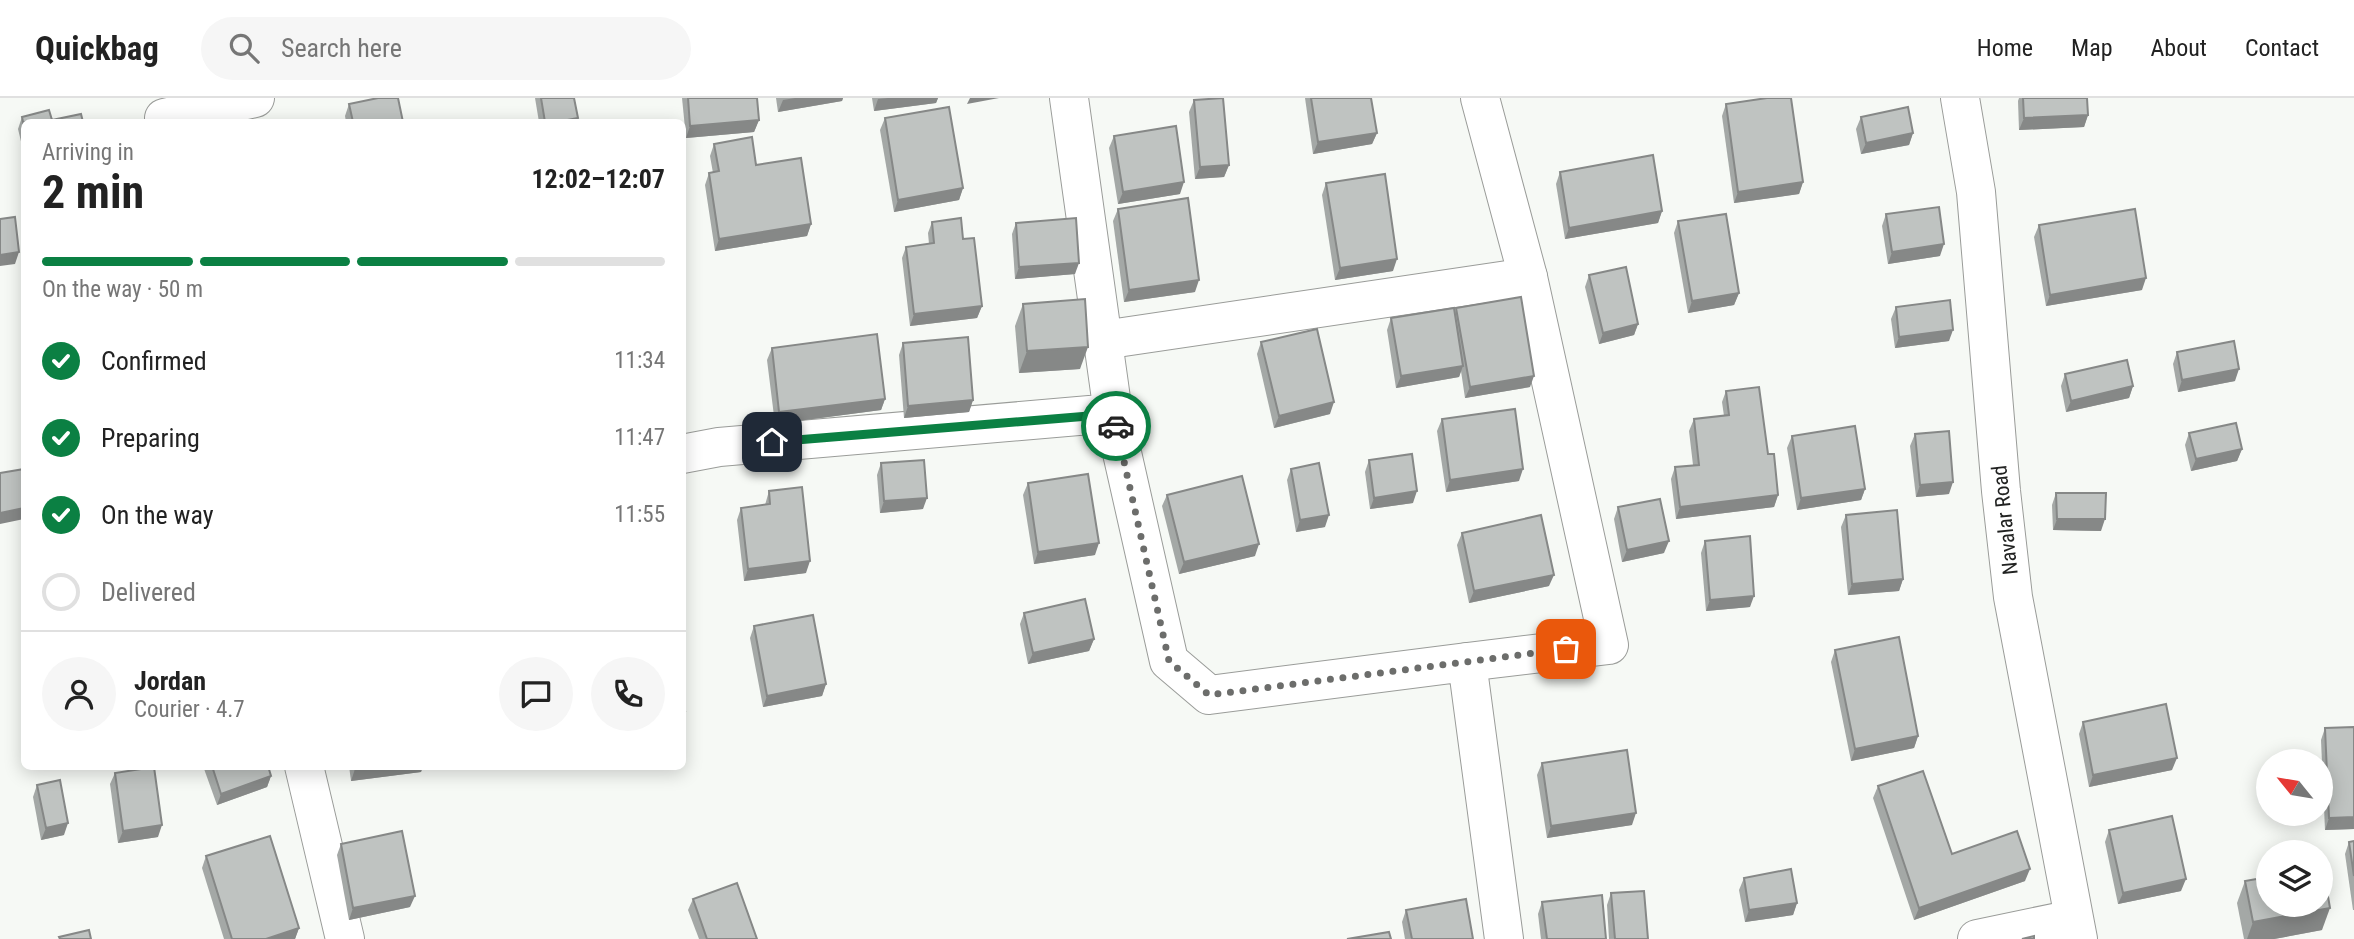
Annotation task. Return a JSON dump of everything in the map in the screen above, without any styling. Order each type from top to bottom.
[{"type":"street","points":[[163,113],[255,98]]},
{"type":"street","points":[[1069,98],[1113,414],[1169,661],[1209,695],[1609,645],[1528,277],[1480,98]]},
{"type":"street","name":"Navalar Road","points":[[1960,98],[1976,192],[2001,491],[2013,597],[2075,929]]},
{"type":"street","points":[[1103,340],[1528,277]]},
{"type":"street","points":[[686,453],[719,447],[1113,414]]},
{"type":"street","points":[[1467,662],[1504,939]]},
{"type":"street","points":[[305,770],[345,939]]},
{"type":"street","points":[[1977,939],[2075,929]]},
{"type":"building","points":[[378,98],[398,98],[402,119],[352,119],[349,104]]},
{"type":"building","points":[[541,98],[574,98],[578,118],[544,119]]},
{"type":"building","points":[[688,98],[757,98],[759,120],[690,126]]},
{"type":"building","points":[[1223,98],[1229,165],[1200,167],[1194,100]]},
{"type":"building","points":[[1311,98],[1371,98],[1377,133],[1318,142]]},
{"type":"building","points":[[1767,98],[1791,98],[1803,182],[1738,192],[1726,104]]},
{"type":"building","points":[[2023,98],[2087,98],[2088,115],[2024,118]]},
{"type":"building","points":[[949,107],[963,188],[898,200],[885,118]]},
{"type":"building","points":[[1908,107],[1913,133],[1866,143],[1861,117]]},
{"type":"building","points":[[49,110],[52,119],[22,119]]},
{"type":"building","points":[[81,114],[82,119],[57,119]]},
{"type":"building","points":[[1176,126],[1184,182],[1123,192],[1114,136]]},
{"type":"building","points":[[752,137],[756,165],[801,158],[811,224],[719,239],[709,173],[719,171],[714,144]]},
{"type":"building","points":[[1653,155],[1662,211],[1569,228],[1560,172]]},
{"type":"building","points":[[1385,174],[1397,259],[1340,268],[1326,183]]},
{"type":"building","points":[[1188,198],[1199,280],[1129,290],[1118,209]]},
{"type":"building","points":[[1939,207],[1944,244],[1892,252],[1886,214]]},
{"type":"building","points":[[2135,209],[2146,278],[2050,295],[2039,225]]},
{"type":"building","points":[[1726,214],[1739,293],[1692,301],[1678,221]]},
{"type":"building","points":[[15,217],[19,252],[0,255],[0,219]]},
{"type":"building","points":[[961,218],[963,239],[974,238],[982,306],[914,314],[906,247],[934,243],[932,222]]},
{"type":"building","points":[[1076,218],[1079,263],[1019,267],[1016,223]]},
{"type":"building","points":[[1626,267],[1638,324],[1603,333],[1589,275]]},
{"type":"building","points":[[1521,297],[1534,376],[1470,387],[1456,308]]},
{"type":"building","points":[[1085,299],[1088,347],[1027,351],[1023,304]]},
{"type":"building","points":[[1950,300],[1953,330],[1899,337],[1896,307]]},
{"type":"building","points":[[1454,308],[1463,366],[1401,376],[1391,318]]},
{"type":"building","points":[[1317,329],[1334,402],[1279,416],[1261,342]]},
{"type":"building","points":[[877,334],[885,399],[779,412],[772,348]]},
{"type":"building","points":[[968,337],[973,400],[908,406],[903,343]]},
{"type":"building","points":[[2234,341],[2239,369],[2182,380],[2177,352]]},
{"type":"building","points":[[2127,360],[2133,386],[2071,401],[2065,374]]},
{"type":"building","points":[[1759,387],[1768,454],[1774,454],[1778,495],[1680,507],[1675,467],[1699,465],[1694,419],[1729,415],[1726,391]]},
{"type":"building","points":[[1515,409],[1523,469],[1450,480],[1442,419]]},
{"type":"building","points":[[2236,423],[2242,449],[2196,459],[2189,433]]},
{"type":"building","points":[[1855,426],[1865,489],[1801,498],[1792,436]]},
{"type":"building","points":[[1949,431],[1953,482],[1920,485],[1915,434]]},
{"type":"building","points":[[1412,454],[1417,491],[1374,498],[1369,460]]},
{"type":"building","points":[[924,460],[927,498],[884,501],[881,463]]},
{"type":"building","points":[[1319,463],[1329,515],[1300,520],[1291,469]]},
{"type":"building","points":[[21,470],[21,509],[0,513],[0,473]]},
{"type":"building","points":[[1088,474],[1099,543],[1038,552],[1028,483]]},
{"type":"building","points":[[1242,476],[1259,544],[1184,562],[1167,495]]},
{"type":"building","points":[[802,487],[810,561],[748,569],[741,508],[770,504],[769,491]]},
{"type":"building","points":[[2056,493],[2106,493],[2105,519],[2057,519]]},
{"type":"building","points":[[1660,499],[1669,541],[1627,550],[1618,507]]},
{"type":"building","points":[[1897,510],[1903,579],[1852,584],[1846,515]]},
{"type":"building","points":[[1541,515],[1554,575],[1474,591],[1462,533]]},
{"type":"building","points":[[1750,536],[1754,596],[1710,600],[1705,541]]},
{"type":"building","points":[[1085,599],[1094,639],[1033,653],[1024,613]]},
{"type":"building","points":[[813,615],[826,684],[767,696],[754,626]]},
{"type":"building","points":[[1899,637],[1918,736],[1855,749],[1835,650]]},
{"type":"building","points":[[2166,704],[2177,758],[2093,775],[2083,722]]},
{"type":"building","points":[[2354,727],[2354,817],[2333,818],[2333,749],[2326,749],[2325,728]]},
{"type":"building","points":[[1627,750],[1636,813],[1551,826],[1542,763]]},
{"type":"building","points":[[154,770],[162,825],[123,831],[115,773]]},
{"type":"building","points":[[213,770],[269,770],[271,776],[221,794]]},
{"type":"building","points":[[1923,771],[1952,854],[2017,831],[2030,869],[1919,908],[1878,786]]},
{"type":"building","points":[[60,780],[68,823],[46,828],[37,785]]},
{"type":"building","points":[[2172,816],[2186,879],[2123,893],[2109,830]]},
{"type":"building","points":[[402,831],[415,896],[353,908],[341,844]]},
{"type":"building","points":[[270,836],[299,928],[266,939],[232,939],[206,856]]},
{"type":"building","points":[[2354,841],[2354,876],[2349,842]]},
{"type":"building","points":[[1791,869],[1797,903],[1749,910],[1744,878]]},
{"type":"building","points":[[2256,879],[2256,917],[2280,917],[2253,922],[2245,881]]},
{"type":"building","points":[[737,883],[757,939],[707,939],[693,899]]},
{"type":"building","points":[[1644,891],[1648,939],[1615,939],[1611,893]]},
{"type":"building","points":[[1602,895],[1606,939],[1547,939],[1542,902]]},
{"type":"building","points":[[1466,899],[1473,939],[1412,939],[1406,910]]},
{"type":"building","points":[[89,930],[91,939],[59,937]]},
{"type":"building","points":[[1389,932],[1391,939],[1347,939]]},
{"type":"way so far","points":[[1116,426],[1169,661],[1209,695],[1566,649]]},
{"type":"route","points":[[772,442],[1113,414],[1116,426]]}]
